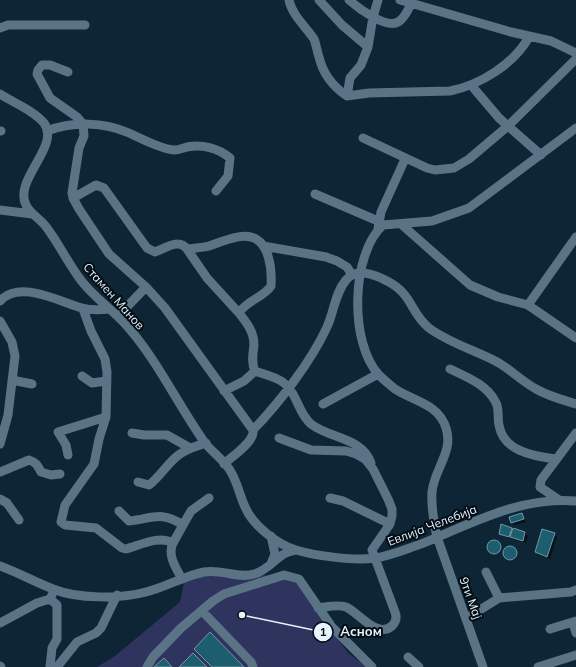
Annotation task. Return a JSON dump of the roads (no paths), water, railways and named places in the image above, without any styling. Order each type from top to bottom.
[{"type":"street","points":[[289,0],[314,40],[321,65],[330,82],[347,96],[370,93],[450,91],[471,85],[484,78],[508,61],[525,44],[529,37]]},
{"type":"street","points":[[319,0],[342,25],[368,47]]},
{"type":"street","points":[[349,0],[373,17],[395,23],[400,21],[411,4]]},
{"type":"street","points":[[347,96],[350,78],[361,65],[368,47],[373,17],[378,0]]},
{"type":"street","points":[[400,0],[529,37],[551,41],[576,53]]},
{"type":"street","points":[[0,28],[8,25],[85,25]]},
{"type":"street","points":[[363,138],[405,159],[435,170],[454,168],[508,126],[576,59]]},
{"type":"street","points":[[68,72],[50,65],[42,65],[37,74],[50,98],[77,117],[83,124],[84,136],[79,148],[73,198],[109,254],[146,287],[165,308],[253,430],[254,434],[250,441],[224,464]]},
{"type":"street","points":[[471,85],[499,118],[542,154]]},
{"type":"street","points":[[0,94],[37,116],[46,125],[47,131],[83,124],[118,129],[148,143],[175,150],[188,147],[214,148],[230,158],[228,176],[216,191]]},
{"type":"street","points":[[315,194],[378,225],[412,224],[441,219],[469,208],[576,128]]},
{"type":"street","name":"Стамен Манов","points":[[47,131],[44,147],[24,190],[24,198],[32,214],[45,225],[79,278],[109,309],[118,316],[133,333],[157,366],[206,443],[224,464],[236,483],[246,510],[271,536],[282,544],[296,550]]},
{"type":"street","points":[[253,430],[288,387],[321,340],[342,286],[356,274],[371,243],[405,159]]},
{"type":"street","points":[[73,198],[92,186],[99,185],[104,188],[147,248],[155,252],[178,243],[184,245],[204,275],[239,313],[250,328],[253,335],[252,366],[255,371],[280,381],[288,387],[303,415],[311,424],[362,447],[369,456],[373,469],[392,509],[390,524],[372,550],[395,612],[396,620],[389,628],[377,628],[340,605],[318,608]]},
{"type":"street","points":[[0,210],[32,214]]},
{"type":"street","points":[[401,224],[470,285],[498,297],[528,305],[576,338]]},
{"type":"street","points":[[187,250],[208,246],[225,240],[249,237],[253,238],[263,246],[326,257],[337,261],[356,274],[368,274],[386,280],[400,289],[411,302],[418,317],[430,328],[500,364],[536,389],[576,404]]},
{"type":"street","points":[[528,305],[576,237]]},
{"type":"street","points":[[239,313],[247,303],[264,293],[271,286],[271,269],[263,246]]},
{"type":"street","name":"9ти Мај","points":[[356,274],[360,336],[366,354],[378,374],[395,389],[434,409],[440,414],[446,428],[447,449],[432,491],[433,518],[437,537],[467,618],[483,667]]},
{"type":"street","points":[[118,316],[146,287]]},
{"type":"street","points":[[0,301],[9,294],[18,292],[34,292],[83,309],[109,309]]},
{"type":"street","points":[[83,309],[105,359],[107,372],[106,416],[99,439],[94,464],[65,506],[62,522],[65,525],[96,528],[122,548],[126,549],[159,539],[164,539],[173,543]]},
{"type":"street","points":[[0,321],[8,334],[15,356],[8,415],[0,444]]},
{"type":"street","points":[[450,369],[472,379],[489,393],[498,407],[498,424],[502,434],[513,447],[528,453],[555,459]]},
{"type":"street","points":[[224,391],[244,381],[255,371]]},
{"type":"street","points":[[323,404],[378,374]]},
{"type":"street","points":[[82,376],[92,383],[106,381]]},
{"type":"street","points":[[12,380],[32,384]]},
{"type":"street","points":[[68,455],[66,445],[58,432],[106,416]]},
{"type":"street","points":[[132,433],[144,435],[167,435],[190,448]]},
{"type":"street","points":[[559,500],[540,487],[541,480],[555,459],[576,433]]},
{"type":"street","points":[[279,438],[311,450],[346,451],[356,454],[365,459],[373,469]]},
{"type":"street","points":[[138,482],[149,485],[158,478],[178,455],[190,448],[206,443]]},
{"type":"street","points":[[0,472],[29,460],[33,461],[44,474],[60,474]]},
{"type":"street","points":[[182,579],[170,551],[191,511],[209,498]]},
{"type":"street","points":[[330,498],[343,501],[390,524]]},
{"type":"street","points":[[0,500],[7,503],[19,520]]},
{"type":"street","name":"Евлија Челебија","points":[[296,550],[349,559],[375,558],[402,551],[510,509],[559,500],[576,501]]},
{"type":"street","points":[[119,511],[129,521],[157,516],[176,520],[183,525]]},
{"type":"street","points":[[271,536],[275,554],[271,564]]},
{"type":"street","points":[[0,566],[20,573],[54,590],[67,594],[90,596],[117,595],[146,592],[202,573],[219,571],[245,576],[259,573],[284,554],[296,550]]},
{"type":"street","points":[[486,572],[499,598]]},
{"type":"street","points":[[239,589],[245,576]]},
{"type":"street","points":[[147,667],[153,656],[202,611],[224,594],[284,576],[290,576],[299,579],[318,608],[346,642],[372,667]]},
{"type":"street","points":[[0,623],[37,603],[50,599],[54,590]]},
{"type":"street","points":[[467,618],[499,598],[571,592],[576,590]]},
{"type":"street","points":[[57,667],[77,642],[96,633],[101,628],[117,595]]},
{"type":"street","points":[[50,599],[57,605],[57,639],[52,648],[50,667]]},
{"type":"street","points":[[202,611],[251,662],[253,667]]},
{"type":"street","points":[[550,629],[574,622],[576,633]]},
{"type":"street","points":[[538,667],[576,655]]},
{"type":"street","points":[[408,657],[419,667]]},
{"type":"place","name":"Асном","points":[[242,615]]}]
